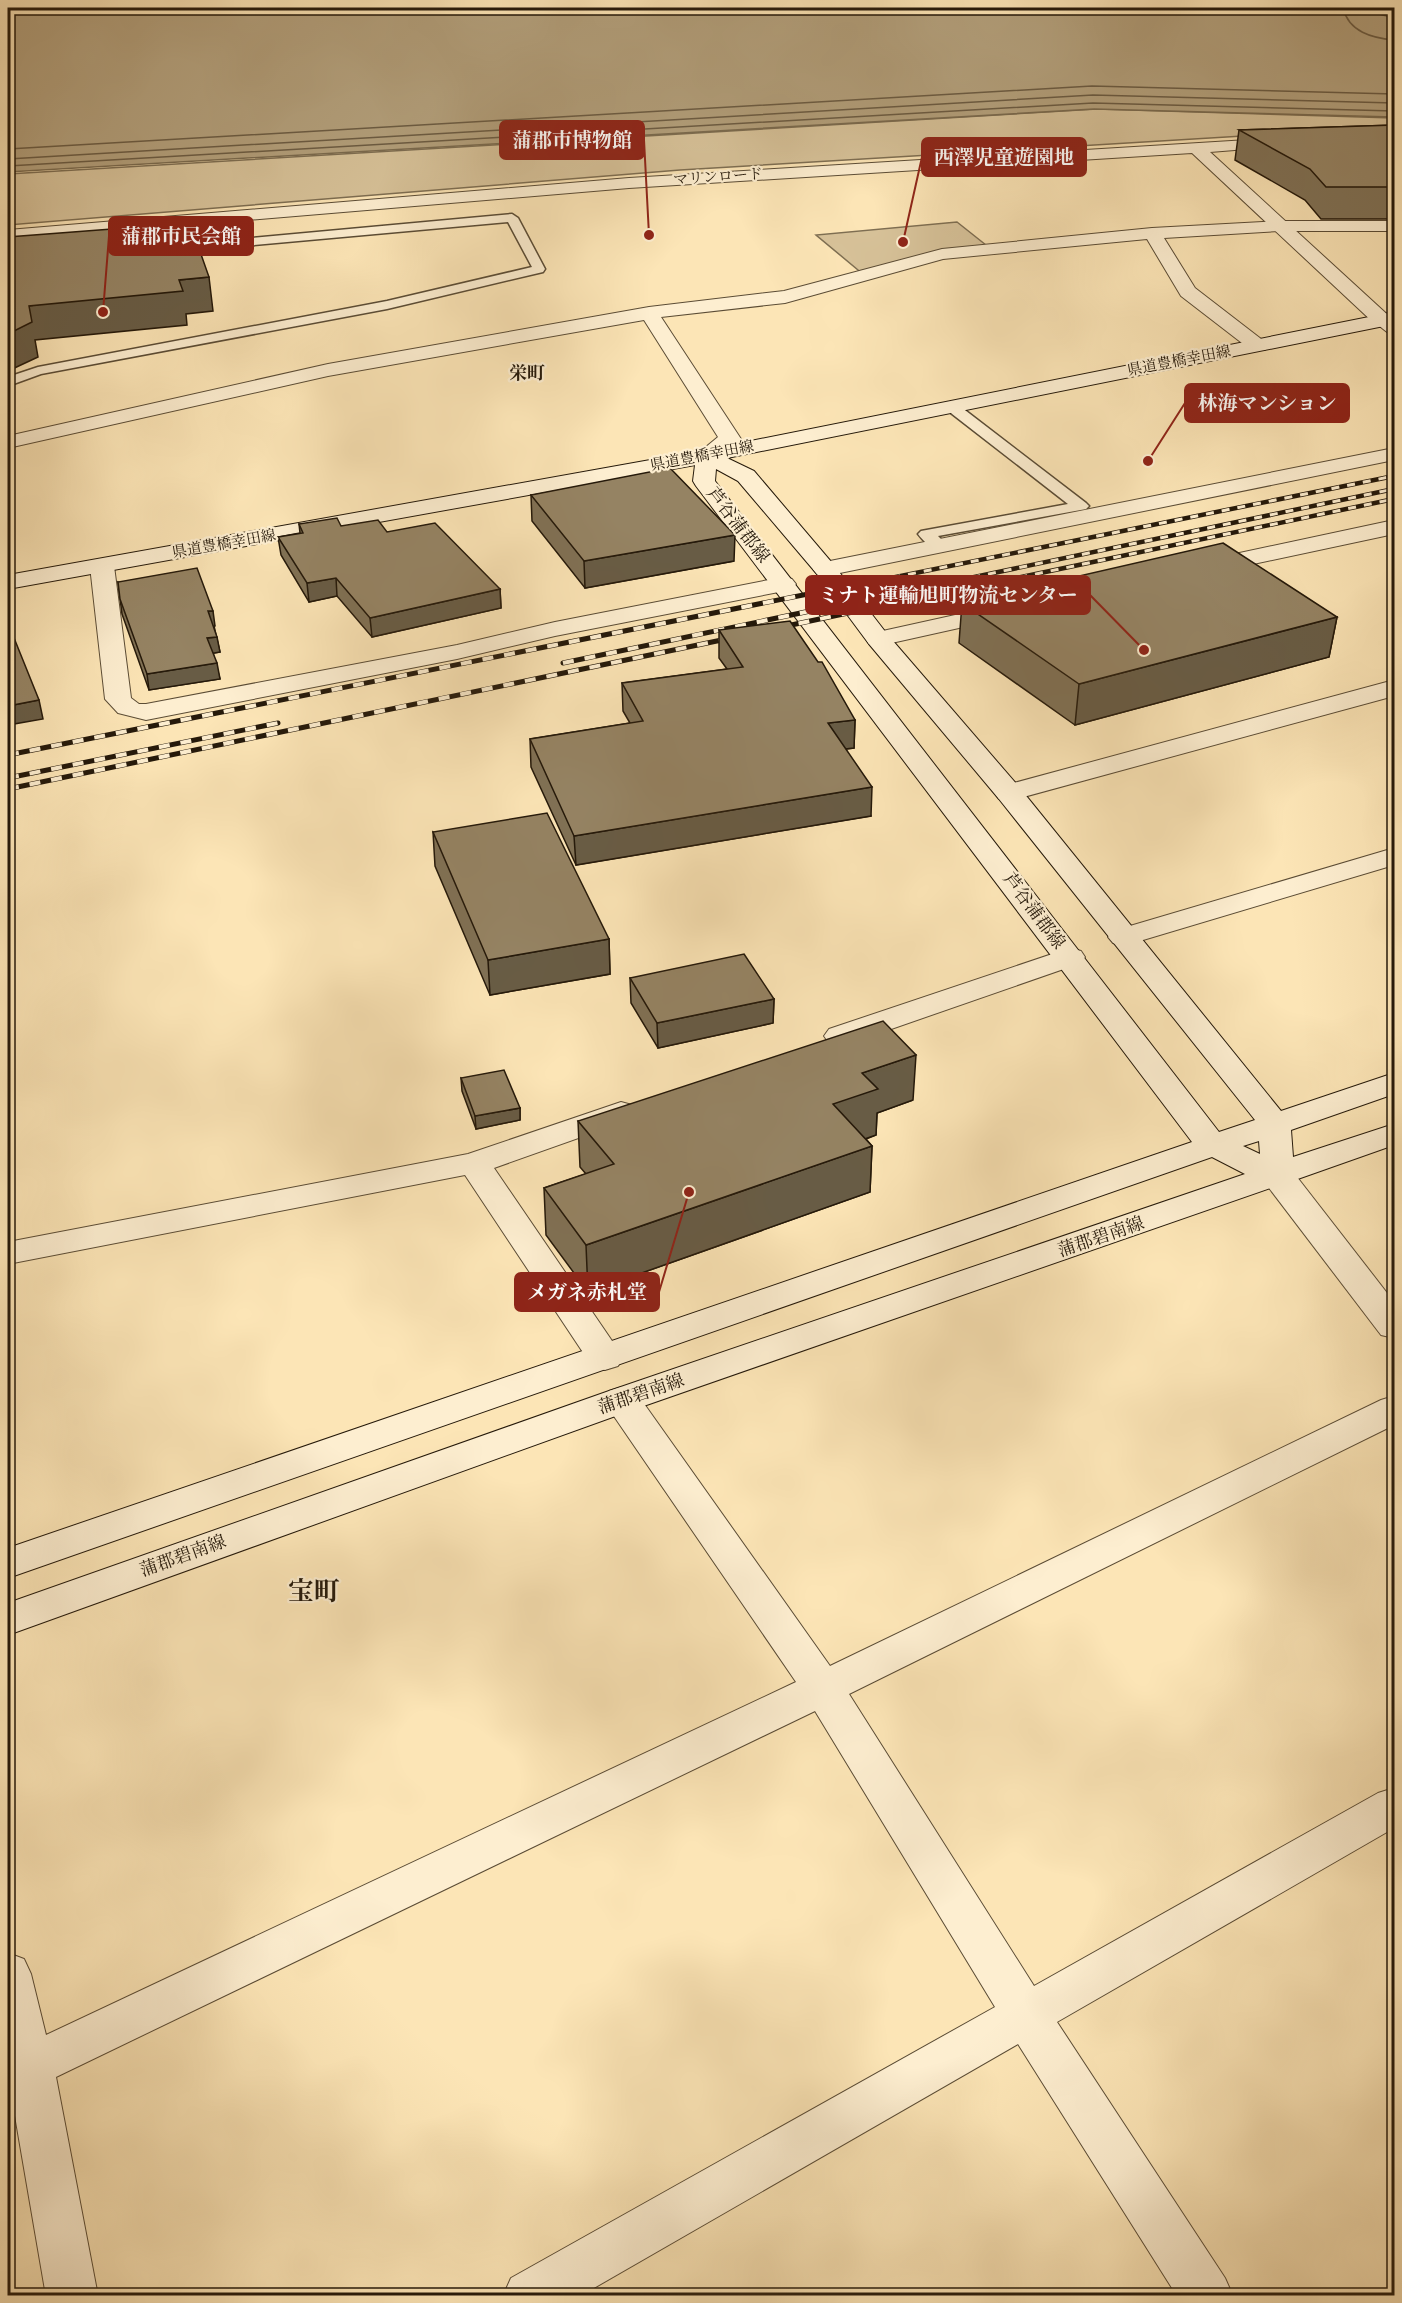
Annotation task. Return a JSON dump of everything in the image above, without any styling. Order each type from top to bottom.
[{"type":"street","name":"マリンロード","points":[[8,235],[629,183],[1299,142]]},
{"type":"street","points":[[1196,148],[1279,226],[1391,322]]},
{"type":"street","points":[[8,442],[328,370],[650,313],[785,297],[942,254],[1152,233],[1279,226],[1395,226]]},
{"type":"street","points":[[1152,233],[1188,292],[1257,346]]},
{"type":"street","points":[[650,313],[730,439],[706,456]]},
{"type":"street","name":"県道豊橋幸田線","points":[[8,582],[706,456],[1257,346],[1391,322]]},
{"type":"street","points":[[825,569],[1395,454]]},
{"type":"street","name":"芦谷蒲郡線","points":[[1274,1123],[1009,793],[878,639],[825,569],[746,476],[706,456],[704,481],[1211,1144],[1278,1176]]},
{"type":"street","points":[[1179,573],[1395,527]]},
{"type":"street","points":[[1365,533],[1395,552]]},
{"type":"street","points":[[102,566],[118,699],[122,705],[133,711],[146,712],[457,652],[555,629],[784,584]]},
{"type":"street","points":[[878,639],[1029,606]]},
{"type":"street","points":[[1009,793],[1395,688]]},
{"type":"street","points":[[1123,937],[1395,856]]},
{"type":"street","points":[[811,1047],[1070,957]]},
{"type":"street","points":[[8,1563],[605,1357],[1211,1144],[1395,1083]]},
{"type":"street","points":[[8,1253],[474,1163],[643,1105]]},
{"type":"street","points":[[1274,1123],[1278,1176],[1395,1326]]},
{"type":"street","points":[[1278,1176],[1395,1134]]},
{"type":"street","points":[[474,1163],[605,1357]]},
{"type":"street","name":"蒲郡碧南線","points":[[8,1619],[622,1400],[1278,1176]]},
{"type":"street","points":[[622,1400],[823,1688],[1026,2016],[1207,2295]]},
{"type":"street","points":[[30,2066],[823,1688],[1395,1409]]},
{"type":"street","points":[[529,2295],[1395,1806]]},
{"type":"street","points":[[8,1974],[30,2066],[72,2295]]},
{"type":"lane","points":[[8,382],[38,371],[387,305],[539,269],[512,218],[153,250]]},
{"type":"lane","points":[[940,546],[926,534],[1081,506],[952,406]]},
{"type":"shaded area","points":[[1097,109],[1394,118],[1394,127],[680,170],[8,225],[8,174]]},
{"type":"shaded area","points":[[957,222],[991,249],[864,275],[816,235]]},
{"type":"water","points":[[8,8],[1356,8],[1394,18],[1394,117],[1094,109],[8,172]]},
{"type":"building","points":[[1395,125],[1395,187],[1326,187],[1310,169],[1239,130]]},
{"type":"building","points":[[190,223],[209,277],[179,280],[183,291],[29,306],[32,322],[8,334],[8,237]]},
{"type":"building","points":[[670,468],[735,535],[584,561],[531,495]]},
{"type":"building","points":[[337,518],[341,526],[378,520],[387,532],[435,523],[500,589],[370,618],[336,578],[307,583],[278,537],[303,533],[299,524]]},
{"type":"building","points":[[1223,543],[1337,617],[1079,684],[962,603]]},
{"type":"building","points":[[197,568],[213,611],[208,611],[217,637],[207,638],[217,663],[147,674],[120,599],[118,582]]},
{"type":"building","points":[[790,621],[818,662],[822,662],[855,720],[828,723],[872,787],[574,836],[530,739],[643,721],[622,683],[743,667],[719,630]]},
{"type":"building","points":[[8,623],[39,700],[8,706]]},
{"type":"building","points":[[547,813],[609,939],[488,960],[433,832]]},
{"type":"building","points":[[744,954],[774,999],[657,1023],[630,978]]},
{"type":"building","points":[[883,1021],[916,1055],[862,1073],[878,1089],[833,1104],[872,1146],[586,1245],[544,1188],[614,1164],[578,1121]]},
{"type":"building","points":[[504,1070],[520,1108],[475,1116],[461,1078]]},
{"type":"railway","points":[[861,584],[1394,476]]},
{"type":"railway","points":[[941,584],[1394,489]]},
{"type":"railway","points":[[988,584],[1394,499]]},
{"type":"railway","points":[[8,755],[868,582]]},
{"type":"railway","points":[[563,663],[948,582]]},
{"type":"railway","points":[[777,628],[995,582]]},
{"type":"railway","points":[[8,789],[736,637]]},
{"type":"railway","points":[[8,778],[278,723]]},
{"type":"place","name":"蒲郡市博物館","points":[[649,235]]},
{"type":"place","name":"西澤児童遊園地","points":[[903,242]]},
{"type":"place","name":"蒲郡市民会館","points":[[103,312]]},
{"type":"place","name":"林海マンション","points":[[1148,461]]},
{"type":"place","name":"ミナト運輸旭町物流センター","points":[[1144,650]]},
{"type":"place","name":"メガネ赤札堂","points":[[689,1192]]},
{"type":"district","name":"栄町","points":[[527,373]]},
{"type":"district","name":"宝町","points":[[314,1592]]}]
